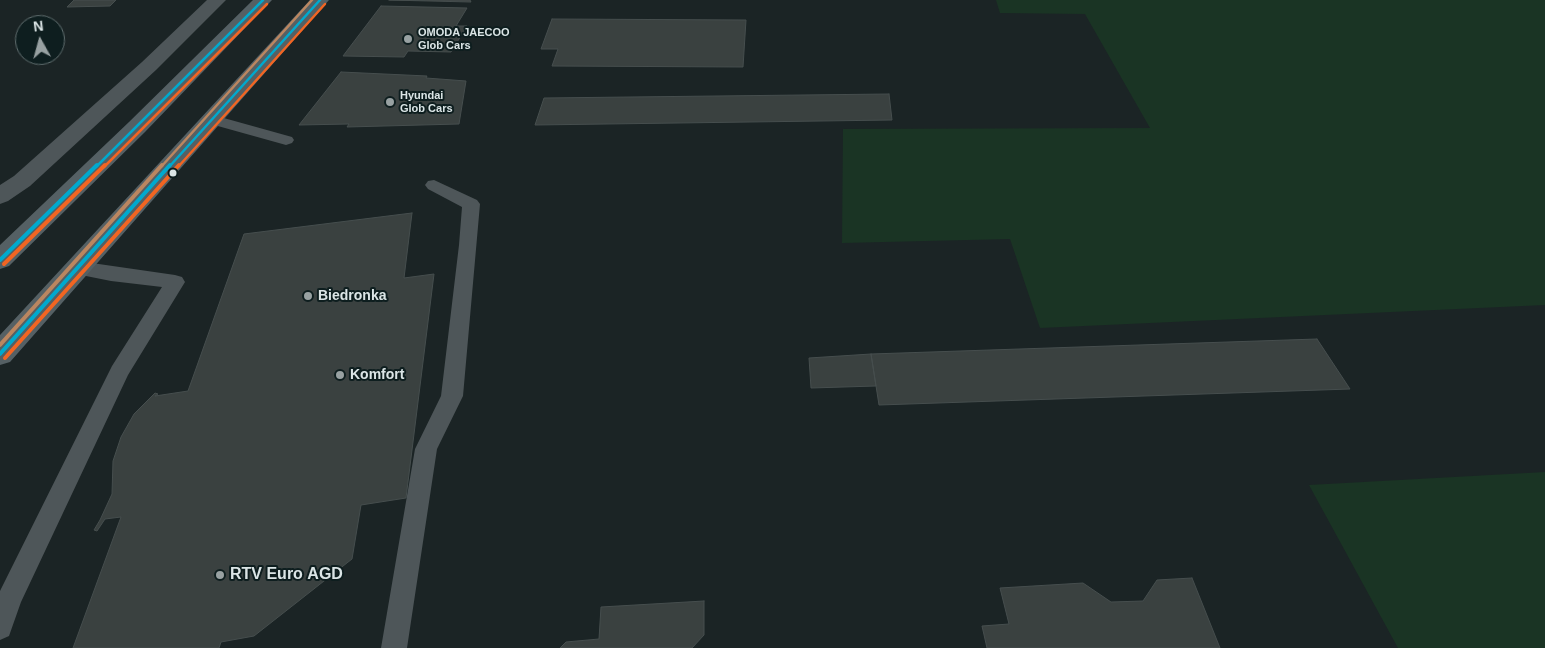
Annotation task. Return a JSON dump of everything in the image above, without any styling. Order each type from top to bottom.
[{"type":"main road","points":[[0,260],[137,127],[263,0]]},
{"type":"main road","points":[[0,354],[320,0]]},
{"type":"street","points":[[0,196],[22,182],[149,66],[217,0]]},
{"type":"lane","points":[[213,120],[286,140]]},
{"type":"lane","points":[[394,648],[426,449],[452,396],[468,246],[471,204],[434,185]]},
{"type":"lane","points":[[0,627],[9,600],[119,372],[175,282],[78,268]]},
{"type":"green space","points":[[996,0],[1545,0],[1545,305],[1040,328],[1010,239],[842,243],[843,129],[1150,128],[1085,14],[1000,13]]},
{"type":"green space","points":[[1545,472],[1545,648],[1398,648],[1309,485]]},
{"type":"building","points":[[74,0],[116,0],[110,6],[67,7]]},
{"type":"building","points":[[389,0],[470,0],[471,2]]},
{"type":"building","name":"OMODA JAECOO Glob Cars","points":[[381,6],[467,8],[456,26],[467,26],[451,52],[408,51],[404,57],[343,56]]},
{"type":"building","points":[[552,19],[746,20],[743,67],[552,66],[558,49],[541,49]]},
{"type":"building","name":"Hyundai Glob Cars","points":[[341,72],[427,76],[426,78],[466,81],[459,124],[347,127],[349,124],[299,125]]},
{"type":"building","points":[[889,94],[892,120],[535,125],[544,98]]},
{"type":"building","points":[[412,213],[404,278],[434,274],[406,498],[361,505],[352,559],[254,636],[221,642],[219,648],[73,648],[121,517],[105,519],[97,531],[94,530],[112,494],[113,461],[121,437],[134,414],[155,393],[158,394],[155,396],[188,391],[244,234]]},
{"type":"building","points":[[1317,339],[1350,389],[879,405],[871,354]]},
{"type":"building","points":[[871,354],[876,386],[811,388],[809,358]]},
{"type":"building","points":[[1192,578],[1220,648],[987,648],[982,626],[1009,624],[1000,588],[1083,583],[1111,602],[1143,601],[1157,580]]},
{"type":"building","points":[[704,601],[704,635],[692,648],[560,648],[566,642],[599,639],[601,607]]},
{"type":"transit line","points":[[0,260],[137,127],[263,0]]},
{"type":"transit line","points":[[0,345],[312,0]]},
{"type":"transit line","points":[[0,354],[320,0]]},
{"type":"transit line","points":[[4,264],[141,131],[267,4]]},
{"type":"transit line","points":[[5,358],[325,4]]},
{"type":"place","name":"OMODA JAECOO Glob Cars","points":[[408,39]]},
{"type":"place","name":"Hyundai Glob Cars","points":[[390,102]]},
{"type":"place","name":"Biedronka","points":[[308,296]]},
{"type":"place","name":"Komfort","points":[[340,375]]},
{"type":"place","name":"RTV Euro AGD","points":[[220,575]]}]
